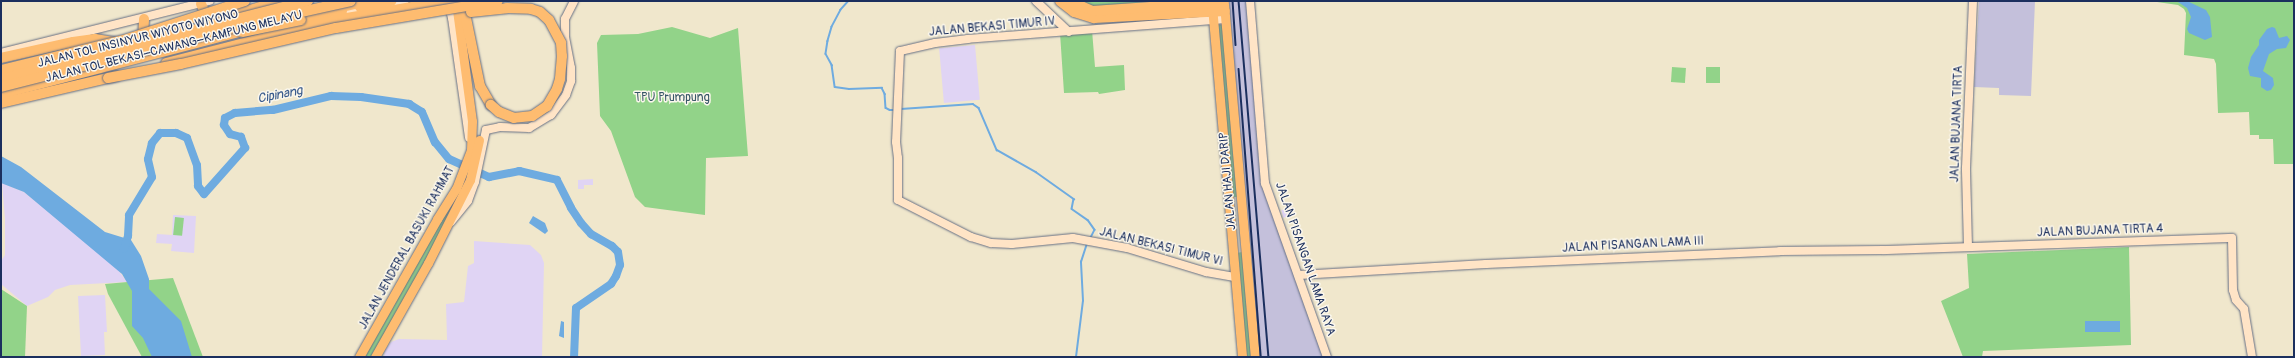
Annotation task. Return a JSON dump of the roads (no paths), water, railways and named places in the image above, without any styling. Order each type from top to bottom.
[{"type":"highway","name":"JALAN TOL BEKASI–CAWANG–KAMPUNG MELAYU","points":[[1,70],[127,39],[245,1]]},
{"type":"highway","points":[[1,78],[280,1]]},
{"type":"highway","name":"JALAN TOL INSINYUR WIYOTO WIYONO","points":[[1,78],[308,1]]},
{"type":"highway","name":"JALAN TOL INSINYUR WIYOTO WIYONO","points":[[1,87],[256,22],[351,1]]},
{"type":"highway","points":[[1,94],[130,59],[367,1]]},
{"type":"highway","points":[[212,34],[245,31],[391,1]]},
{"type":"highway","points":[[108,78],[181,64],[336,28],[498,1]]},
{"type":"highway","points":[[1060,1],[1074,12],[1094,18],[1225,8]]},
{"type":"highway","points":[[1070,1],[1092,11],[1212,9]]},
{"type":"highway","points":[[206,2],[209,21]]},
{"type":"highway","points":[[250,10],[297,2],[297,18]]},
{"type":"highway","name":"JALAN TOL BEKASI–CAWANG–KAMPUNG MELAYU","points":[[1,103],[108,78],[334,20],[456,2]]},
{"type":"highway","points":[[390,18],[422,17],[507,8],[531,9],[545,16],[558,34],[562,56],[560,79],[553,98],[540,112],[524,118],[505,115],[491,105],[480,86],[465,13]]},
{"type":"highway","points":[[143,39],[144,19]]},
{"type":"highway","points":[[178,30],[185,31],[188,35],[188,42],[183,47]]},
{"type":"highway","points":[[1,58],[73,42],[95,39],[125,43]]},
{"type":"main road","name":"JALAN JENDERAL BASUKI RAHMAT","points":[[456,2],[472,121],[472,148],[475,160]]},
{"type":"main road","name":"JALAN JENDERAL BASUKI RAHMAT","points":[[376,355],[410,297],[447,227],[470,177],[475,160],[479,137],[478,120],[467,41],[465,13],[456,2]]},
{"type":"main road","name":"JALAN HAJI DARIP","points":[[1225,8],[1255,357]]},
{"type":"main road","name":"JALAN HAJI DARIP","points":[[1212,9],[1242,357]]},
{"type":"main road","name":"JALAN JENDERAL BASUKI RAHMAT","points":[[360,354],[374,329],[470,177]]},
{"type":"main road","points":[[468,201],[470,177]]},
{"type":"main road","points":[[374,329],[375,336],[378,339],[385,338],[387,335]]},
{"type":"main road","points":[[360,354],[369,346],[374,348],[376,355]]},
{"type":"street","points":[[130,59],[156,57],[320,18],[405,1]]},
{"type":"street","points":[[475,160],[486,130],[500,127],[529,128],[551,115],[566,95],[571,75],[565,37],[565,19],[574,1]]},
{"type":"street","points":[[1036,1],[1069,32],[1212,9]]},
{"type":"street","name":"JALAN PISANGAN LAMA RAYA","points":[[1250,1],[1265,183],[1327,357]]},
{"type":"street","name":"JALAN BUJANA TIRTA","points":[[1968,247],[1966,168],[1973,1]]},
{"type":"street","points":[[1,53],[62,36],[144,19],[206,2]]},
{"type":"street","name":"JALAN BEKASI TIMUR IV","points":[[898,200],[898,158],[896,142],[900,51],[942,42],[1069,32]]},
{"type":"street","name":"JALAN BEKASI TIMUR VI","points":[[898,200],[966,234],[990,243],[1012,244],[1062,238],[1088,241],[1127,248],[1206,272],[1235,277]]},
{"type":"street","points":[[447,227],[468,201]]},
{"type":"street","name":"JALAN BUJANA TIRTA 4","points":[[1968,247],[2232,238],[2233,290],[2238,303],[2244,309],[2252,357]]},
{"type":"street","name":"JALAN PISANGAN LAMA III","points":[[1299,275],[1486,264],[1765,252],[1968,247]]},
{"type":"water","points":[[2167,1],[2187,1],[2206,10],[2210,17],[2212,37],[2205,40],[2189,33],[2187,29],[2191,17],[2187,8],[2178,2]]},
{"type":"water","points":[[2272,27],[2275,28],[2279,38],[2287,36],[2290,40],[2286,48],[2277,49],[2269,54],[2263,71],[2273,78],[2274,85],[2271,90],[2267,91],[2261,87],[2261,78],[2250,76],[2248,68],[2251,57],[2259,45],[2259,40],[2267,29]]},
{"type":"water","points":[[1,156],[21,167],[105,232],[131,240],[141,256],[149,279],[149,289],[181,321],[192,357],[152,357],[143,338],[132,326],[132,291],[122,274],[24,192],[1,183]]},
{"type":"water","points":[[533,216],[545,223],[548,231],[545,234],[529,223]]},
{"type":"water","points":[[561,321],[564,322],[564,338],[559,336]]},
{"type":"water","points":[[2085,321],[2120,321],[2120,332],[2085,332]]},
{"type":"waterway","points":[[849,1],[841,10],[832,27],[828,41],[826,54],[832,65],[835,87],[849,89],[882,88],[885,94],[886,108],[895,110]]},
{"type":"waterway","name":"Cipinang","points":[[124,249],[128,236],[129,215],[152,177],[148,159],[152,143],[160,133],[176,133],[187,138],[197,165],[198,186],[204,194],[245,148],[241,137],[230,134],[224,125],[225,118],[235,113],[273,110],[331,96],[361,97],[409,104],[422,112],[435,142],[449,159],[489,177],[519,171],[557,180],[571,208],[581,223],[591,234],[612,246],[618,252],[620,265],[611,284],[576,308],[574,357]]},
{"type":"waterway","points":[[901,109],[973,104],[979,108],[997,150],[1036,172],[1074,199],[1072,209],[1088,220],[1095,230],[1091,238]]},
{"type":"waterway","points":[[1076,357],[1083,301],[1081,262],[1087,244]]},
{"type":"railway","points":[[1233,1],[1236,45]]},
{"type":"railway","points":[[1239,1],[1269,357]]},
{"type":"railway","points":[[1239,69],[1261,357]]},
{"type":"park label","name":"TPU Prumpung","points":[[672,98]]}]
